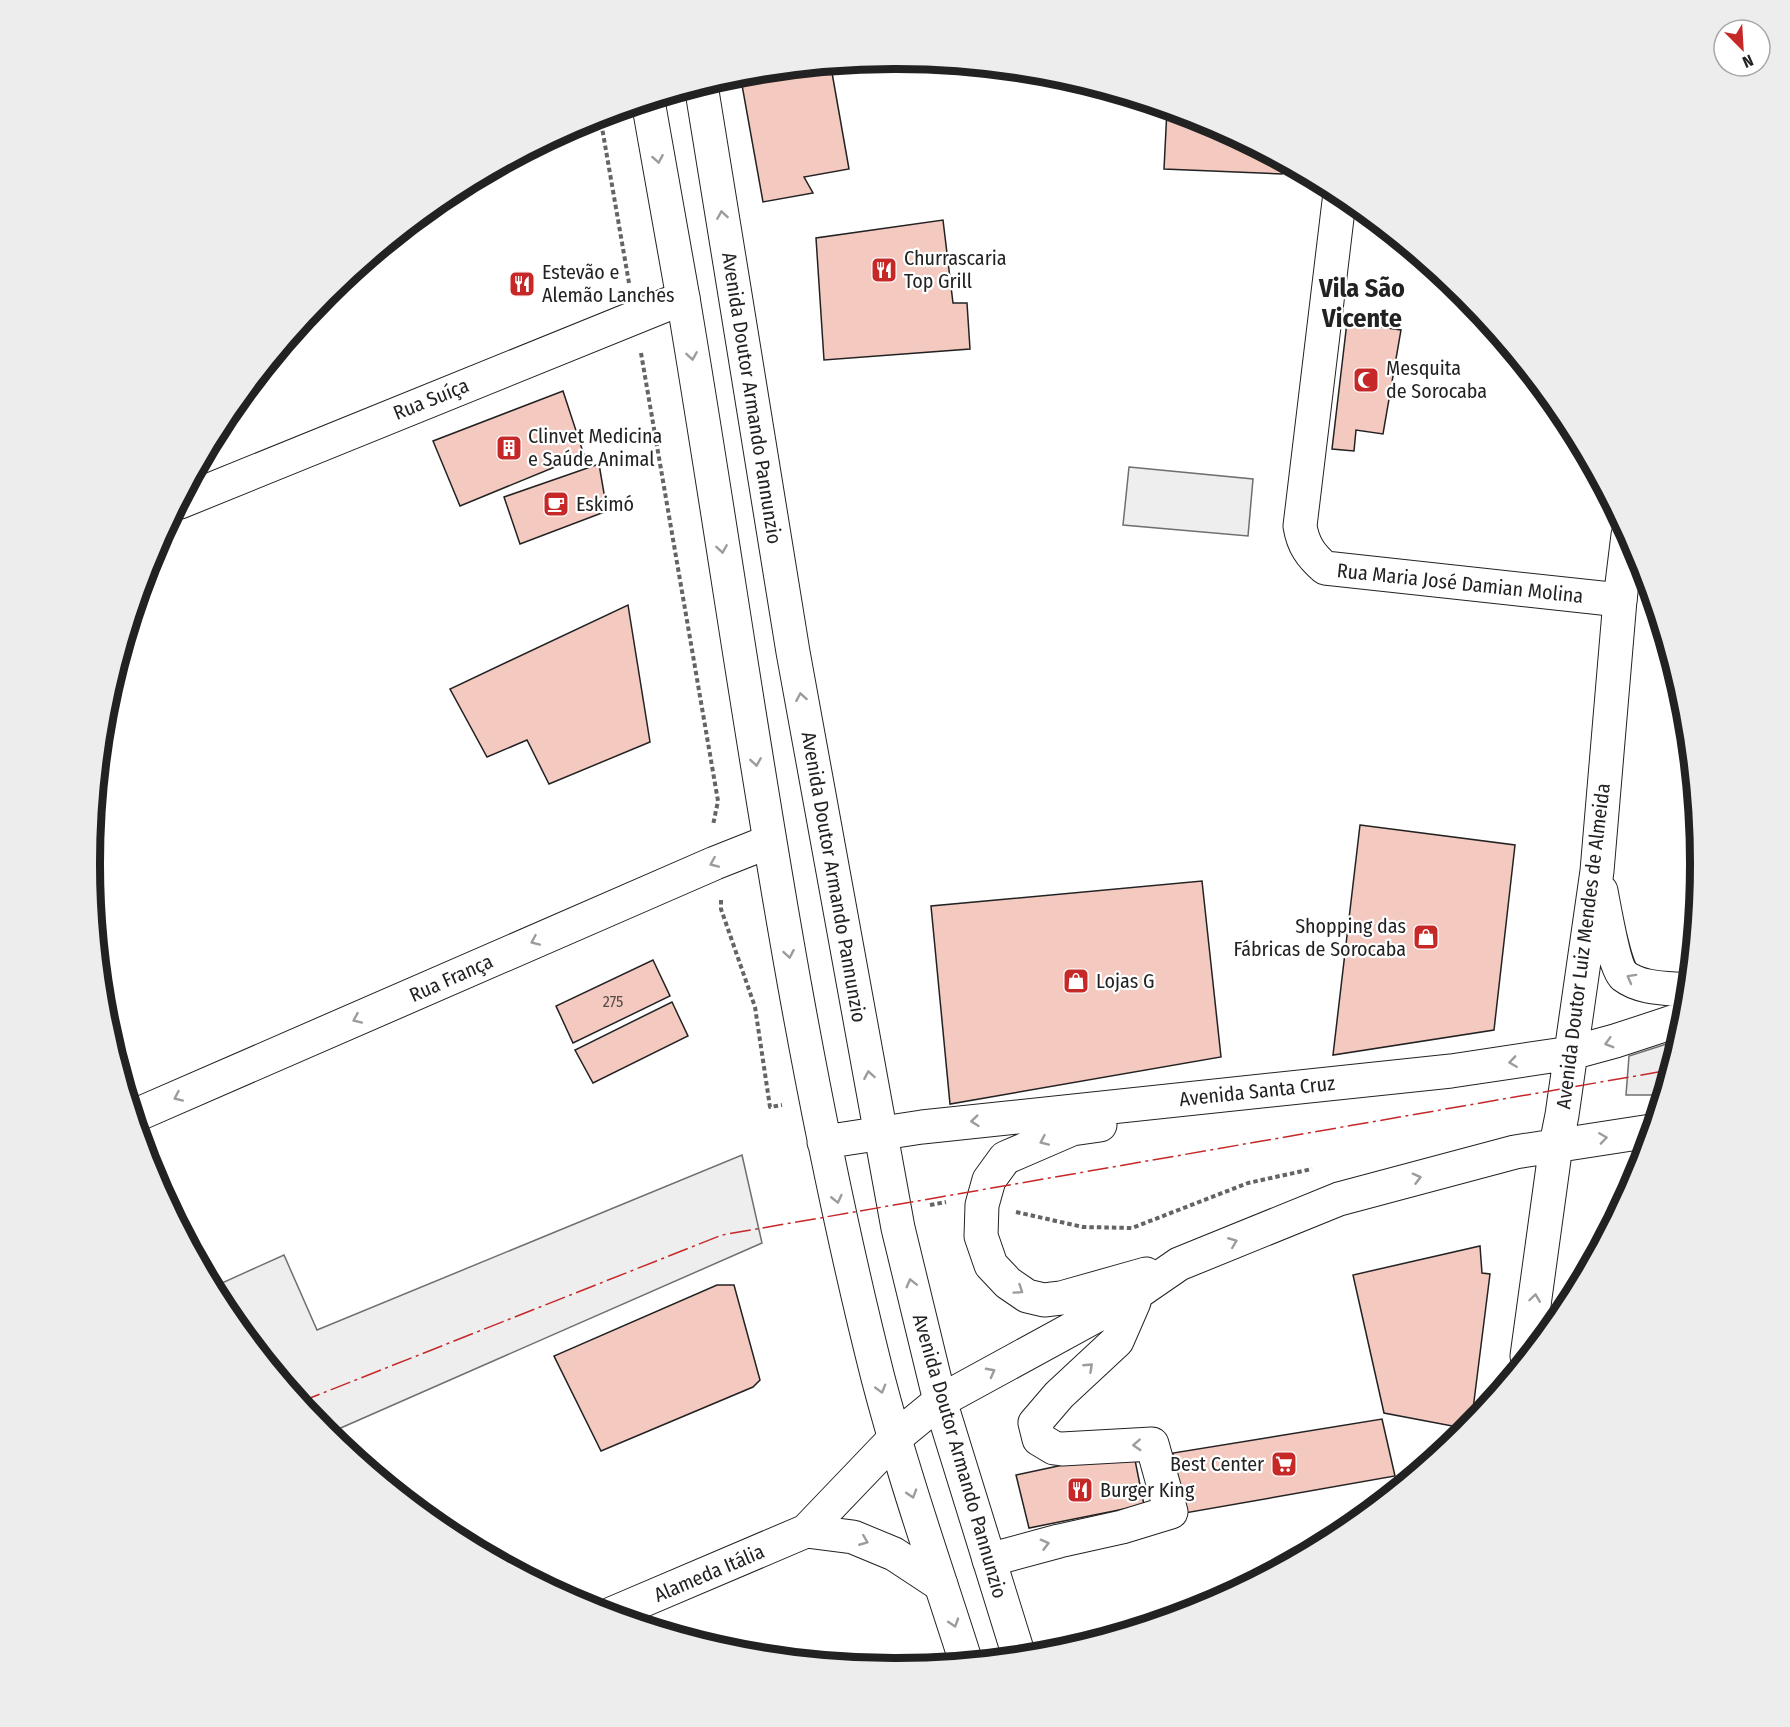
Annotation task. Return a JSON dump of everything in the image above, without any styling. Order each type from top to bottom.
[{"type":"main road","name":"Avenida Doutor Armando Pannunzio","points":[[702,93],[793,652],[896,1213],[940,1401],[1017,1648]]},
{"type":"main road","points":[[649,108],[683,298],[768,842],[815,1100],[876,1367],[895,1438],[964,1654]]},
{"type":"main road","name":"Rua Maria José Damian Molina","points":[[1339,205],[1300,526],[1308,550],[1325,568],[1620,600]]},
{"type":"main road","name":"Rua Suíça","points":[[190,498],[683,298]]},
{"type":"main road","name":"Avenida Doutor Luiz Mendes de Almeida","points":[[1529,1342],[1597,871],[1626,552]]},
{"type":"main road","name":"Rua França","points":[[141,1113],[768,842]]},
{"type":"main road","points":[[1597,871],[1617,962],[1623,975],[1646,986],[1679,989]]},
{"type":"main road","name":"Avenida Santa Cruz","points":[[824,1142],[922,1126],[1451,1071],[1571,1053],[1673,1022]]},
{"type":"main road","points":[[1451,1071],[1407,1088],[1072,1129],[1005,1158],[989,1180],[982,1205],[981,1236],[990,1264],[1008,1283],[1027,1296],[1044,1300],[1061,1298],[1179,1264],[1340,1199],[1515,1152],[1642,1132]]},
{"type":"main road","points":[[895,1438],[940,1401],[1134,1295],[1179,1264]]},
{"type":"main road","points":[[989,1560],[1059,1540],[1122,1527],[1171,1512],[1152,1444],[1054,1448],[1040,1439],[1035,1424],[1059,1395],[1117,1341],[1134,1302],[1134,1295]]},
{"type":"main road","name":"Alameda Itália","points":[[622,1609],[806,1531],[895,1438]]},
{"type":"main road","points":[[806,1531],[853,1537],[894,1554],[941,1585]]},
{"type":"path","points":[[602,125],[718,801],[711,838],[721,889],[721,909],[755,1007],[770,1107],[815,1100]]},
{"type":"path","points":[[896,1213],[949,1202],[982,1205],[1083,1227],[1132,1228],[1248,1183],[1318,1168]]},
{"type":"shaded area","points":[[1129,467],[1253,479],[1248,536],[1123,525]]},
{"type":"shaded area","points":[[1668,1044],[1654,1095],[1626,1095],[1629,1056]]},
{"type":"shaded area","points":[[742,1155],[762,1243],[338,1429],[265,1347],[221,1283],[284,1255],[317,1330]]},
{"type":"building","points":[[832,72],[849,169],[804,177],[813,193],[763,202],[742,84]]},
{"type":"building","points":[[1167,117],[1246,151],[1282,170],[1282,174],[1164,169]]},
{"type":"building","name":"Churrascaria Top Grill","points":[[943,220],[953,303],[967,303],[970,349],[824,360],[816,238]]},
{"type":"building","name":"Mesquita de Sorocaba","points":[[1347,322],[1401,330],[1383,434],[1356,430],[1354,451],[1332,449]]},
{"type":"building","name":"Clinvet Medicina e Saúde Animal","points":[[563,391],[584,455],[460,506],[433,441]]},
{"type":"building","name":"Eskimó","points":[[599,464],[607,511],[520,544],[504,497]]},
{"type":"building","points":[[628,605],[650,742],[549,784],[527,740],[487,757],[450,689]]},
{"type":"building","name":"Shopping das Fábricas de Sorocaba","points":[[1360,825],[1515,845],[1494,1030],[1333,1055]]},
{"type":"building","name":"Lojas G","points":[[1202,881],[1221,1057],[950,1104],[931,906]]},
{"type":"building","points":[[653,960],[670,996],[573,1043],[556,1006]]},
{"type":"building","points":[[672,1002],[688,1036],[593,1083],[575,1050]]},
{"type":"building","points":[[1480,1246],[1482,1273],[1490,1274],[1473,1407],[1455,1427],[1384,1413],[1353,1275]]},
{"type":"building","points":[[717,1285],[734,1285],[760,1380],[753,1387],[601,1451],[554,1356]]},
{"type":"building","name":"Best Center","points":[[1382,1419],[1395,1476],[1185,1513],[1173,1453]]},
{"type":"building","name":"Burger King","points":[[1133,1450],[1144,1505],[1029,1528],[1016,1475]]},
{"type":"power","points":[[309,1399],[722,1235],[1661,1072]]},
{"type":"place","name":"Churrascaria Top Grill","points":[[884,270]]},
{"type":"place","name":"Estevão e Alemão Lanches","points":[[522,284]]},
{"type":"place","name":"Mesquita de Sorocaba","points":[[1366,380]]},
{"type":"place","name":"Clinvet Medicina e Saúde Animal","points":[[509,448]]},
{"type":"place","name":"Eskimó","points":[[556,504]]},
{"type":"place","name":"Shopping das Fábricas de Sorocaba","points":[[1426,937]]},
{"type":"place","name":"Lojas G","points":[[1076,981]]},
{"type":"place","name":"Best Center","points":[[1284,1464]]},
{"type":"place","name":"Burger King","points":[[1080,1490]]},
{"type":"district","name":"Vila São Vicente","points":[[1362,303]]}]
